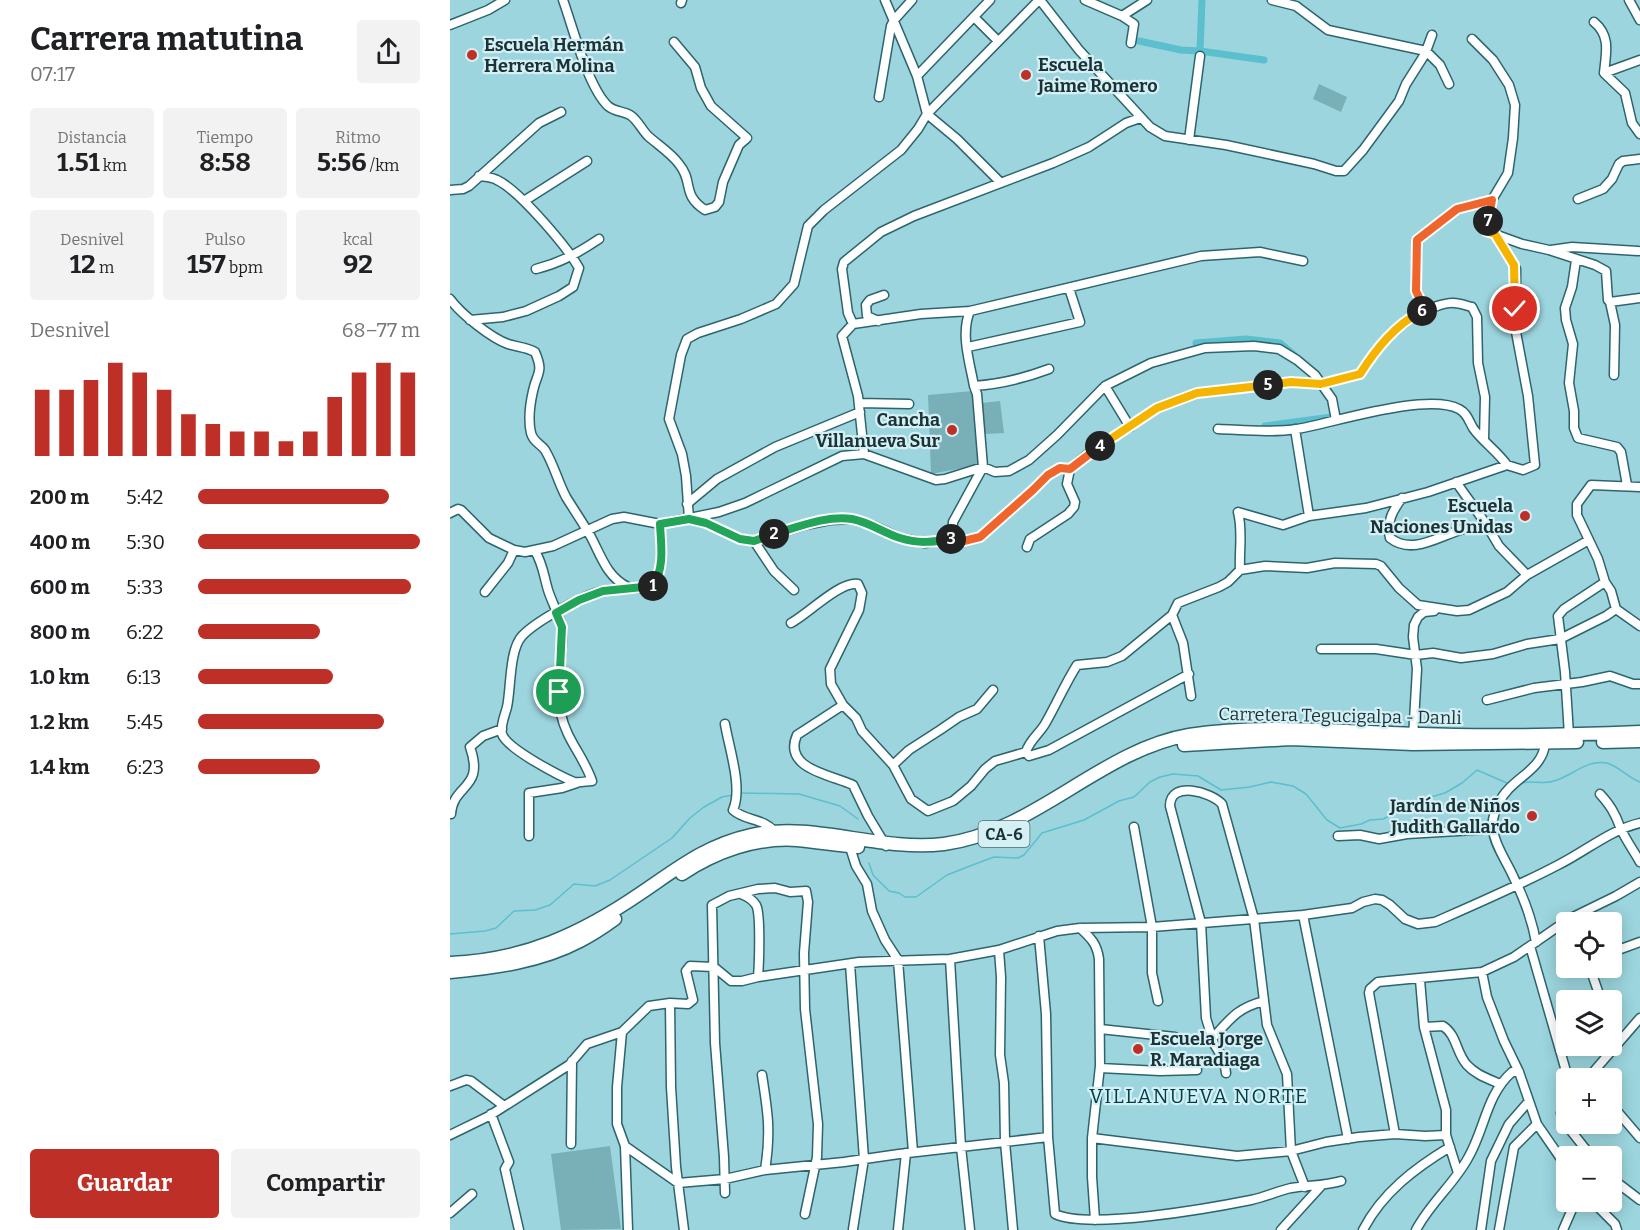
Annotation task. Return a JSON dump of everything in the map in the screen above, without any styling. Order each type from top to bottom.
[{"type":"highway","name":"Carretera Tegucigalpa - Danli","points":[[1413,739],[1640,732]]},
{"type":"highway","name":"Carretera Tegucigalpa - Danli","points":[[450,972],[501,966],[540,956],[580,941],[685,872],[729,850],[777,840],[849,842],[886,846],[909,852],[941,851],[971,846],[1008,833],[1130,765],[1176,746],[1194,743],[1291,739],[1413,739],[1545,744],[1640,741]]},
{"type":"highway","name":"Carretera Tegucigalpa - Danli","points":[[450,963],[498,958],[557,942],[625,904],[693,857],[734,839],[774,831],[807,832],[849,842]]},
{"type":"street","points":[[450,25],[488,10],[505,0]]},
{"type":"street","points":[[563,0],[586,67],[606,105],[613,110],[630,115],[649,137],[679,164],[686,174],[691,198],[705,210],[715,207],[719,202],[723,182],[739,145],[747,138],[711,106],[701,88],[695,68],[674,42]]},
{"type":"street","points":[[885,0],[917,76],[927,114],[957,139],[1000,182]]},
{"type":"street","points":[[879,97],[894,20],[912,0]]},
{"type":"street","points":[[917,76],[990,0]]},
{"type":"street","points":[[689,519],[682,454],[669,419],[681,356],[687,339],[776,304],[794,284],[808,226],[901,150],[927,114],[1039,0],[1079,50],[1140,118],[1165,136],[1226,145],[1336,171],[1344,171],[1363,150],[1399,101],[1406,84],[1426,51],[1431,35]]},
{"type":"street","points":[[1085,0],[1122,16],[1134,24],[1131,44]]},
{"type":"street","points":[[1122,16],[1147,0]]},
{"type":"street","points":[[1272,0],[1296,6],[1328,30],[1426,51],[1440,66],[1449,84]]},
{"type":"street","points":[[1629,0],[1640,20]]},
{"type":"street","points":[[974,17],[998,41]]},
{"type":"street","points":[[1594,22],[1605,35],[1607,45],[1605,74]]},
{"type":"street","points":[[1472,39],[1492,60],[1509,85],[1515,105],[1508,173],[1492,200],[1486,231],[1595,265],[1606,271],[1608,300],[1615,325],[1614,375]]},
{"type":"street","points":[[1189,140],[1200,56]]},
{"type":"street","points":[[1605,74],[1640,60]]},
{"type":"street","points":[[1605,74],[1625,93],[1632,123],[1640,134]]},
{"type":"street","points":[[450,190],[464,189],[539,123],[561,112]]},
{"type":"street","points":[[853,324],[848,313],[842,268],[844,262],[881,232],[914,216],[1089,147],[1126,123],[1140,118]]},
{"type":"street","points":[[1578,199],[1603,189],[1612,179],[1618,164],[1623,161],[1640,159]]},
{"type":"street","points":[[525,201],[587,161]]},
{"type":"street","points":[[470,320],[526,311],[573,287],[579,274],[579,268],[573,256],[525,201],[496,179],[479,176]]},
{"type":"street","points":[[1425,310],[1416,291],[1417,240],[1457,209],[1492,200]]},
{"type":"street","points":[[1218,429],[1295,429],[1419,404],[1446,405],[1460,410],[1507,465],[1523,470],[1532,468],[1535,462],[1528,396],[1516,332],[1516,269],[1495,234]]},
{"type":"street","points":[[536,268],[557,264],[599,239]]},
{"type":"street","points":[[1549,250],[1572,247],[1638,251]]},
{"type":"street","points":[[864,454],[860,408],[842,336],[853,324],[921,314],[970,311],[1200,256],[1260,252],[1303,261]]},
{"type":"street","points":[[1576,260],[1572,286],[1565,308],[1566,321],[1573,344],[1569,383],[1574,411],[1574,428],[1578,438],[1617,447],[1621,452],[1627,485]]},
{"type":"street","points":[[968,347],[1080,322],[1069,288]]},
{"type":"street","points":[[879,321],[867,316],[866,306],[870,300],[884,295]]},
{"type":"street","points":[[1610,302],[1640,298]]},
{"type":"street","points":[[450,299],[470,320],[504,342],[535,352],[540,363],[530,413],[534,441],[544,449],[566,496],[609,572],[628,587]]},
{"type":"street","points":[[1027,547],[1034,536],[1068,514],[1074,507],[1075,502],[1067,484],[1070,469],[1157,408],[1197,393],[1291,382],[1321,384],[1360,374],[1381,344],[1397,327],[1425,310],[1454,303],[1472,307],[1477,318],[1478,363],[1485,397],[1484,439]]},
{"type":"street","points":[[952,538],[953,522],[982,467],[978,394],[974,386],[968,347],[966,320],[970,311]]},
{"type":"street","points":[[450,513],[461,510],[489,538],[514,550],[535,551],[553,546],[612,519],[624,518],[660,524],[689,519],[745,503],[842,456],[864,454],[925,478],[936,480],[982,467],[995,472],[1010,471],[1029,460],[1057,435],[1105,386],[1151,363],[1205,348],[1254,346],[1279,349],[1297,360],[1321,384],[1332,399],[1336,420]]},
{"type":"street","points":[[974,386],[992,385],[1050,369]]},
{"type":"street","points":[[1105,386],[1130,427]]},
{"type":"street","points":[[687,504],[723,476],[775,447],[860,408],[909,404]]},
{"type":"street","points":[[1295,429],[1309,516]]},
{"type":"street","points":[[1240,570],[1239,549],[1242,526],[1238,512],[1284,525],[1309,516],[1366,508],[1507,465]]},
{"type":"street","points":[[689,519],[706,523],[740,539],[754,541],[805,525],[852,519],[900,538],[925,543],[952,538],[964,541],[980,537],[1048,475],[1060,468],[1070,469]]},
{"type":"street","points":[[1456,482],[1499,546],[1527,575]]},
{"type":"street","points":[[1640,487],[1591,485],[1577,504],[1577,515],[1605,582],[1611,591],[1616,609],[1640,626]]},
{"type":"street","points":[[1403,498],[1392,512],[1388,530],[1390,538],[1403,544],[1425,543],[1464,529],[1488,527]]},
{"type":"street","points":[[577,783],[516,751],[502,734],[511,667],[520,637],[579,600],[603,591],[628,587],[652,587],[660,575],[660,524]]},
{"type":"street","points":[[1026,752],[1027,746],[1057,704],[1077,665],[1107,662],[1122,656],[1172,615],[1178,603],[1219,587],[1240,570],[1265,566],[1307,568],[1335,563],[1376,564],[1381,566],[1399,588],[1418,605],[1469,610],[1507,592],[1527,575],[1589,540]]},
{"type":"street","points":[[754,541],[774,571],[794,590]]},
{"type":"street","points":[[485,592],[508,563],[514,550]]},
{"type":"street","points":[[532,833],[529,793],[592,781],[588,769],[568,737],[561,713],[559,692],[562,627],[541,561],[535,551]]},
{"type":"street","points":[[1569,735],[1565,672],[1560,639],[1560,614],[1605,582]]},
{"type":"street","points":[[791,623],[804,616],[839,589],[851,583],[858,584],[862,593],[860,610],[830,669],[831,684],[843,705],[856,718],[862,731],[893,765],[911,799],[927,811],[953,801],[995,761],[1026,752]]},
{"type":"street","points":[[1413,739],[1416,655],[1413,637],[1418,617],[1424,612],[1449,609]]},
{"type":"street","points":[[1321,649],[1376,650],[1416,655],[1433,653],[1461,658],[1493,654],[1527,644],[1560,639],[1616,609]]},
{"type":"street","points":[[1172,615],[1183,643],[1191,696]]},
{"type":"street","points":[[1026,752],[1029,756],[1049,750],[1189,674]]},
{"type":"street","points":[[1487,700],[1534,688],[1610,676],[1640,684]]},
{"type":"street","points":[[893,765],[909,750],[951,722],[977,709],[993,690]]},
{"type":"street","points":[[843,705],[798,735],[794,742],[796,756],[801,762],[820,773],[853,785],[886,846]]},
{"type":"street","points":[[725,724],[738,788],[733,810],[738,815],[766,823],[774,831]]},
{"type":"street","points":[[451,814],[452,804],[475,775],[475,761],[470,747],[483,736],[502,729]]},
{"type":"street","points":[[1545,744],[1544,754],[1538,764],[1516,780],[1499,802],[1492,829],[1517,885],[1534,932],[1533,944],[1565,1068]]},
{"type":"street","points":[[1226,1073],[1224,1060],[1212,1039],[1206,1018],[1200,922],[1170,806],[1172,797],[1186,790],[1198,791],[1214,797],[1222,804],[1254,919],[1267,1025],[1287,1074],[1291,1151],[1305,1187]]},
{"type":"street","points":[[1600,794],[1612,807],[1640,862]]},
{"type":"street","points":[[450,1135],[491,1114],[573,1061],[587,1044],[622,1032],[649,1006],[688,1004],[693,1000],[686,971],[690,966],[714,967],[731,981],[742,981],[850,964],[950,959],[999,950],[1039,936],[1080,928],[1152,927],[1303,915],[1352,908],[1375,899],[1390,905],[1405,919],[1425,924],[1436,922],[1517,885],[1587,850],[1621,828],[1640,823]]},
{"type":"street","points":[[1134,827],[1152,927],[1152,973],[1158,1001]]},
{"type":"street","points":[[1338,836],[1379,839],[1407,834],[1492,829]]},
{"type":"street","points":[[849,842],[856,866],[867,884],[872,912],[885,940],[898,960],[910,1153],[898,1230]]},
{"type":"street","points":[[1586,912],[1640,882]]},
{"type":"street","points":[[725,1193],[715,1043],[712,905],[729,896],[758,889],[806,891],[808,902],[804,970],[806,1019],[818,1124],[815,1165],[805,1214]]},
{"type":"street","points":[[741,894],[757,907],[759,977]]},
{"type":"street","points":[[1303,915],[1348,1139]]},
{"type":"street","points":[[1080,928],[1094,941],[1098,949],[1100,1068],[1092,1138],[1095,1220]]},
{"type":"street","points":[[1395,1134],[1369,993],[1370,988],[1378,982],[1420,980],[1482,972],[1514,957],[1556,929]]},
{"type":"street","points":[[1039,936],[1046,1014],[1048,1137],[1055,1214],[1066,1218],[1095,1220],[1165,1214],[1253,1200],[1291,1189],[1341,1181]]},
{"type":"street","points":[[1622,949],[1640,942]]},
{"type":"street","points":[[999,950],[1000,1055],[1005,1083],[1005,1142],[1013,1230]]},
{"type":"street","points":[[950,959],[961,1147],[970,1230]]},
{"type":"street","points":[[850,964],[864,1159],[854,1229]]},
{"type":"street","points":[[1482,972],[1487,997],[1504,1041],[1520,1072],[1537,1124],[1556,1152]]},
{"type":"street","points":[[1420,980],[1424,1028],[1446,1110],[1446,1135],[1458,1173]]},
{"type":"street","points":[[1212,1039],[1236,1013],[1246,1006],[1264,1001]]},
{"type":"street","points":[[670,1004],[671,1087],[684,1230]]},
{"type":"street","points":[[1598,1068],[1640,1018]]},
{"type":"street","points":[[1424,1028],[1443,1026],[1449,1030],[1467,1065],[1477,1073],[1500,1084]]},
{"type":"street","points":[[1100,1029],[1175,1037]]},
{"type":"street","points":[[622,1032],[617,1087],[617,1124],[625,1146],[628,1230]]},
{"type":"street","points":[[571,1144],[573,1061]]},
{"type":"street","points":[[1100,1068],[1197,1070]]},
{"type":"street","points":[[1416,1230],[1424,1215],[1468,1160],[1479,1135],[1487,1107],[1500,1084],[1512,1072],[1520,1072]]},
{"type":"street","points":[[762,1075],[769,1117],[769,1141],[765,1170]]},
{"type":"street","points":[[450,1086],[466,1080],[471,1081],[504,1106]]},
{"type":"street","points":[[1481,1230],[1491,1161],[1509,1124],[1529,1101]]},
{"type":"street","points":[[491,1114],[508,1156],[509,1162],[505,1169],[519,1230]]},
{"type":"street","points":[[1622,1117],[1640,1138]]},
{"type":"street","points":[[1499,1230],[1514,1147],[1537,1124]]},
{"type":"street","points":[[1092,1138],[1236,1156],[1291,1151],[1348,1139],[1395,1134],[1446,1135]]},
{"type":"street","points":[[1574,1134],[1583,1146]]},
{"type":"street","points":[[625,1146],[678,1183],[725,1179],[765,1170],[1048,1137]]},
{"type":"street","points":[[1363,1230],[1371,1214],[1399,1183],[1427,1161],[1450,1147]]},
{"type":"street","points":[[1281,1230],[1321,1186]]},
{"type":"street","points":[[1622,1186],[1640,1200]]},
{"type":"street","points":[[450,1213],[472,1194]]},
{"type":"street","points":[[1563,1230],[1571,1212]]},
{"type":"street","points":[[1603,1212],[1615,1224],[1617,1230]]},
{"type":"shaded area","points":[[1319,84],[1347,97],[1341,112],[1313,99]]},
{"type":"shaded area","name":"Cancha Villanueva Sur","points":[[973,391],[978,465],[931,474],[928,395]]},
{"type":"shaded area","points":[[1000,401],[1004,433],[984,434],[982,403]]},
{"type":"shaded area","points":[[610,1146],[621,1229],[561,1230],[551,1154]]},
{"type":"waterway","points":[[1139,41],[1181,50],[1200,51],[1202,0]]},
{"type":"waterway","points":[[1199,55],[1200,51],[1264,60]]},
{"type":"waterway","points":[[1196,343],[1246,339],[1280,343],[1294,355]]},
{"type":"waterway","points":[[1265,426],[1332,417]]},
{"type":"waterway","points":[[1522,783],[1550,782],[1599,762],[1607,763],[1640,782]]},
{"type":"waterway","points":[[869,863],[873,875],[889,891],[905,897],[916,897],[947,875],[983,861],[994,857],[1018,858],[1024,855],[1042,833],[1084,820],[1119,801],[1134,797],[1150,782],[1173,774],[1198,776],[1221,790],[1271,782],[1293,786],[1306,794],[1327,820],[1340,828],[1383,819],[1424,799],[1445,793],[1462,783],[1477,770],[1507,783]]},
{"type":"waterway","points":[[741,793],[799,794],[840,806],[858,819]]},
{"type":"waterway","points":[[450,934],[496,928],[514,911],[535,910],[550,905],[574,884],[595,886],[610,880],[672,838],[690,818],[704,807],[722,797],[733,795]]},
{"type":"place","name":"Escuela Hermán Herrera Molina","points":[[472,55]]},
{"type":"place","name":"Escuela Jaime Romero","points":[[1026,75]]},
{"type":"place","name":"Cancha Villanueva Sur","points":[[952,430]]},
{"type":"place","name":"Escuela Naciones Unidas","points":[[1525,516]]},
{"type":"place","name":"Jardín de Niños Judith Gallardo","points":[[1532,816]]},
{"type":"place","name":"Escuela Jorge R. Maradiaga","points":[[1138,1049]]},
{"type":"district","name":"VILLANUEVA NORTE","points":[[1199,1096]]},
{"type":"route","points":[[559,692],[562,627],[556,613],[579,600],[603,591],[616,591],[628,587],[652,587],[660,575],[660,524],[689,519],[706,523],[740,539],[754,541],[805,525],[852,519],[900,538],[925,543],[952,538],[964,541],[980,537],[1048,475],[1060,468],[1070,469],[1157,408],[1197,393],[1291,382],[1321,384],[1360,374],[1381,344],[1397,327],[1425,310],[1416,291],[1417,240],[1457,209],[1492,200],[1486,231],[1495,234],[1516,269],[1515,309]]}]
